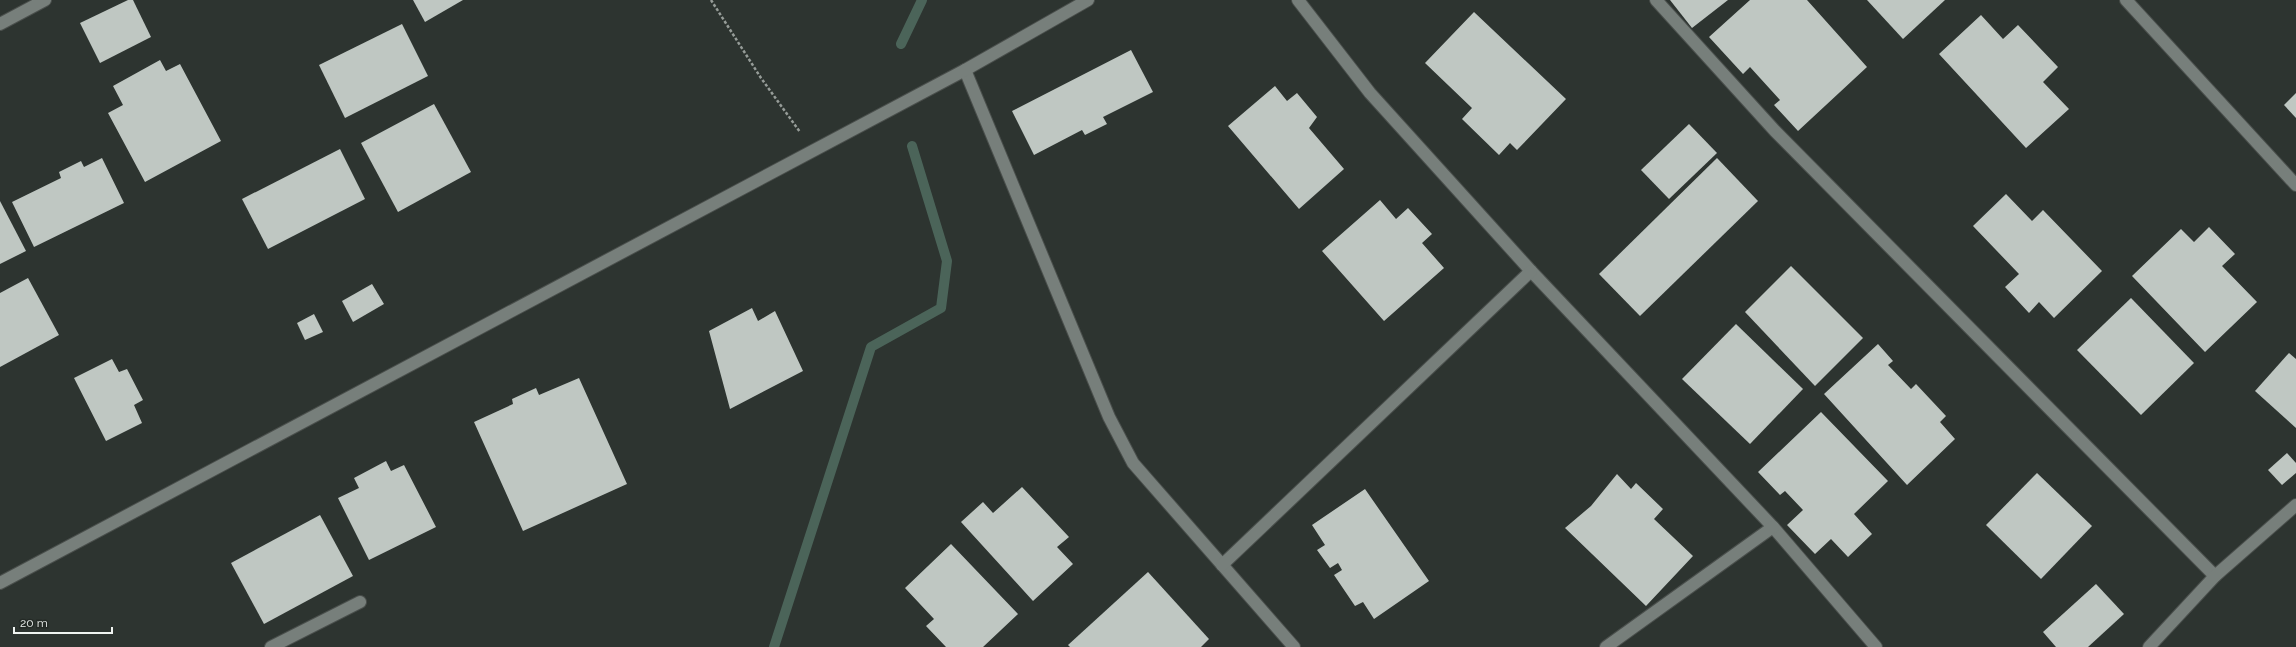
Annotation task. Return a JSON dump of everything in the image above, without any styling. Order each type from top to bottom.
[{"type":"street","points":[[0,24],[44,0]]},
{"type":"street","points":[[0,583],[965,70],[1088,0]]},
{"type":"street","points":[[1298,0],[1370,93],[1531,271],[1773,527],[1876,647]]},
{"type":"street","points":[[1656,0],[1775,131],[2216,576]]},
{"type":"street","points":[[2126,0],[2296,185]]},
{"type":"street","points":[[965,70],[1109,417],[1133,463],[1222,565],[1287,645]]},
{"type":"street","points":[[1222,565],[1531,271]]},
{"type":"street","points":[[2149,647],[2216,576],[2296,505]]},
{"type":"street","points":[[1606,647],[1773,527]]},
{"type":"street","points":[[271,647],[360,602]]},
{"type":"path","points":[[711,0],[761,78],[814,150]]},
{"type":"building","points":[[128,0],[133,0],[151,37],[100,63],[80,23]]},
{"type":"building","points":[[413,0],[463,0],[425,22]]},
{"type":"building","points":[[1670,0],[1728,0],[1692,28]]},
{"type":"building","points":[[1750,0],[1807,0],[1867,67],[1798,131],[1774,105],[1780,100],[1750,67],[1743,74],[1709,37]]},
{"type":"building","points":[[1867,0],[1945,0],[1903,39]]},
{"type":"building","points":[[1474,12],[1566,99],[1517,150],[1510,143],[1499,155],[1462,119],[1472,108],[1425,63]]},
{"type":"building","points":[[1981,15],[2003,39],[2018,25],[2058,67],[2043,82],[2069,109],[2026,148],[1939,54]]},
{"type":"building","points":[[402,24],[428,76],[345,118],[319,65]]},
{"type":"building","points":[[1131,50],[1153,92],[1103,117],[1107,124],[1085,135],[1082,130],[1034,155],[1012,111]]},
{"type":"building","points":[[160,60],[166,71],[180,64],[221,141],[145,182],[108,113],[123,105],[113,86]]},
{"type":"building","points":[[1275,86],[1287,101],[1297,93],[1317,117],[1309,128],[1344,169],[1299,209],[1228,126]]},
{"type":"building","points":[[2296,93],[2296,118],[2284,105]]},
{"type":"building","points":[[434,104],[471,172],[398,212],[361,143]]},
{"type":"building","points":[[1689,124],[1717,153],[1669,199],[1641,170]]},
{"type":"building","points":[[340,149],[365,199],[268,249],[242,199]]},
{"type":"building","points":[[102,158],[124,203],[34,247],[12,202],[61,178],[59,172],[81,161],[84,167]]},
{"type":"building","points":[[1717,158],[1758,201],[1640,316],[1599,274]]},
{"type":"building","points":[[2006,194],[2032,221],[2043,210],[2102,271],[2054,318],[2039,302],[2029,313],[2005,287],[2019,274],[1973,226]]},
{"type":"building","points":[[1380,200],[1396,219],[1408,208],[1432,234],[1422,243],[1444,268],[1384,321],[1322,251]]},
{"type":"building","points":[[0,201],[26,251],[0,264]]},
{"type":"building","points":[[2209,227],[2235,254],[2222,266],[2257,302],[2205,352],[2132,276],[2181,229],[2194,242]]},
{"type":"building","points":[[1791,266],[1863,338],[1815,386],[1745,312]]},
{"type":"building","points":[[28,278],[59,335],[0,367],[0,293]]},
{"type":"building","points":[[372,284],[384,304],[353,322],[342,301]]},
{"type":"building","points":[[2131,298],[2194,363],[2141,415],[2077,350]]},
{"type":"building","points":[[752,308],[758,321],[775,311],[803,371],[730,409],[709,331]]},
{"type":"building","points":[[314,314],[323,332],[305,340],[297,323]]},
{"type":"building","points":[[1736,324],[1803,389],[1750,444],[1682,379]]},
{"type":"building","points":[[1878,344],[1893,361],[1888,365],[1911,389],[1916,384],[1946,416],[1940,422],[1955,439],[1907,485],[1824,394]]},
{"type":"building","points":[[2289,353],[2296,359],[2296,428],[2255,391]]},
{"type":"building","points":[[112,359],[119,372],[127,369],[143,400],[134,405],[142,423],[106,441],[74,378]]},
{"type":"building","points":[[579,378],[627,484],[523,531],[474,422],[513,404],[512,399],[536,388],[539,395]]},
{"type":"building","points":[[1821,412],[1888,481],[1854,514],[1872,534],[1848,557],[1831,539],[1815,554],[1787,525],[1803,510],[1785,491],[1780,495],[1758,472]]},
{"type":"building","points":[[2287,453],[2296,463],[2296,473],[2282,485],[2268,470]]},
{"type":"building","points":[[386,461],[391,471],[404,465],[436,527],[369,560],[338,498],[359,488],[354,478]]},
{"type":"building","points":[[2037,473],[2092,526],[2041,579],[1986,525]]},
{"type":"building","points":[[1617,474],[1631,489],[1636,483],[1663,509],[1654,519],[1693,556],[1646,606],[1565,528],[1591,506]]},
{"type":"building","points":[[1022,487],[1069,537],[1057,547],[1073,564],[1033,601],[961,522],[983,502],[993,513]]},
{"type":"building","points":[[1365,489],[1429,581],[1374,619],[1363,602],[1355,606],[1334,575],[1342,570],[1338,563],[1330,568],[1317,550],[1325,545],[1312,525]]},
{"type":"building","points":[[320,515],[353,576],[264,624],[231,563]]},
{"type":"building","points":[[951,544],[1018,614],[983,647],[946,647],[926,626],[934,619],[905,588]]},
{"type":"building","points":[[1148,572],[1209,639],[1201,647],[1070,647],[1068,645]]},
{"type":"building","points":[[2096,584],[2124,614],[2088,647],[2056,647],[2043,632]]},
{"type":"waterway","points":[[901,44],[922,0]]},
{"type":"waterway","points":[[774,647],[871,347],[941,308],[947,261],[912,146]]}]
